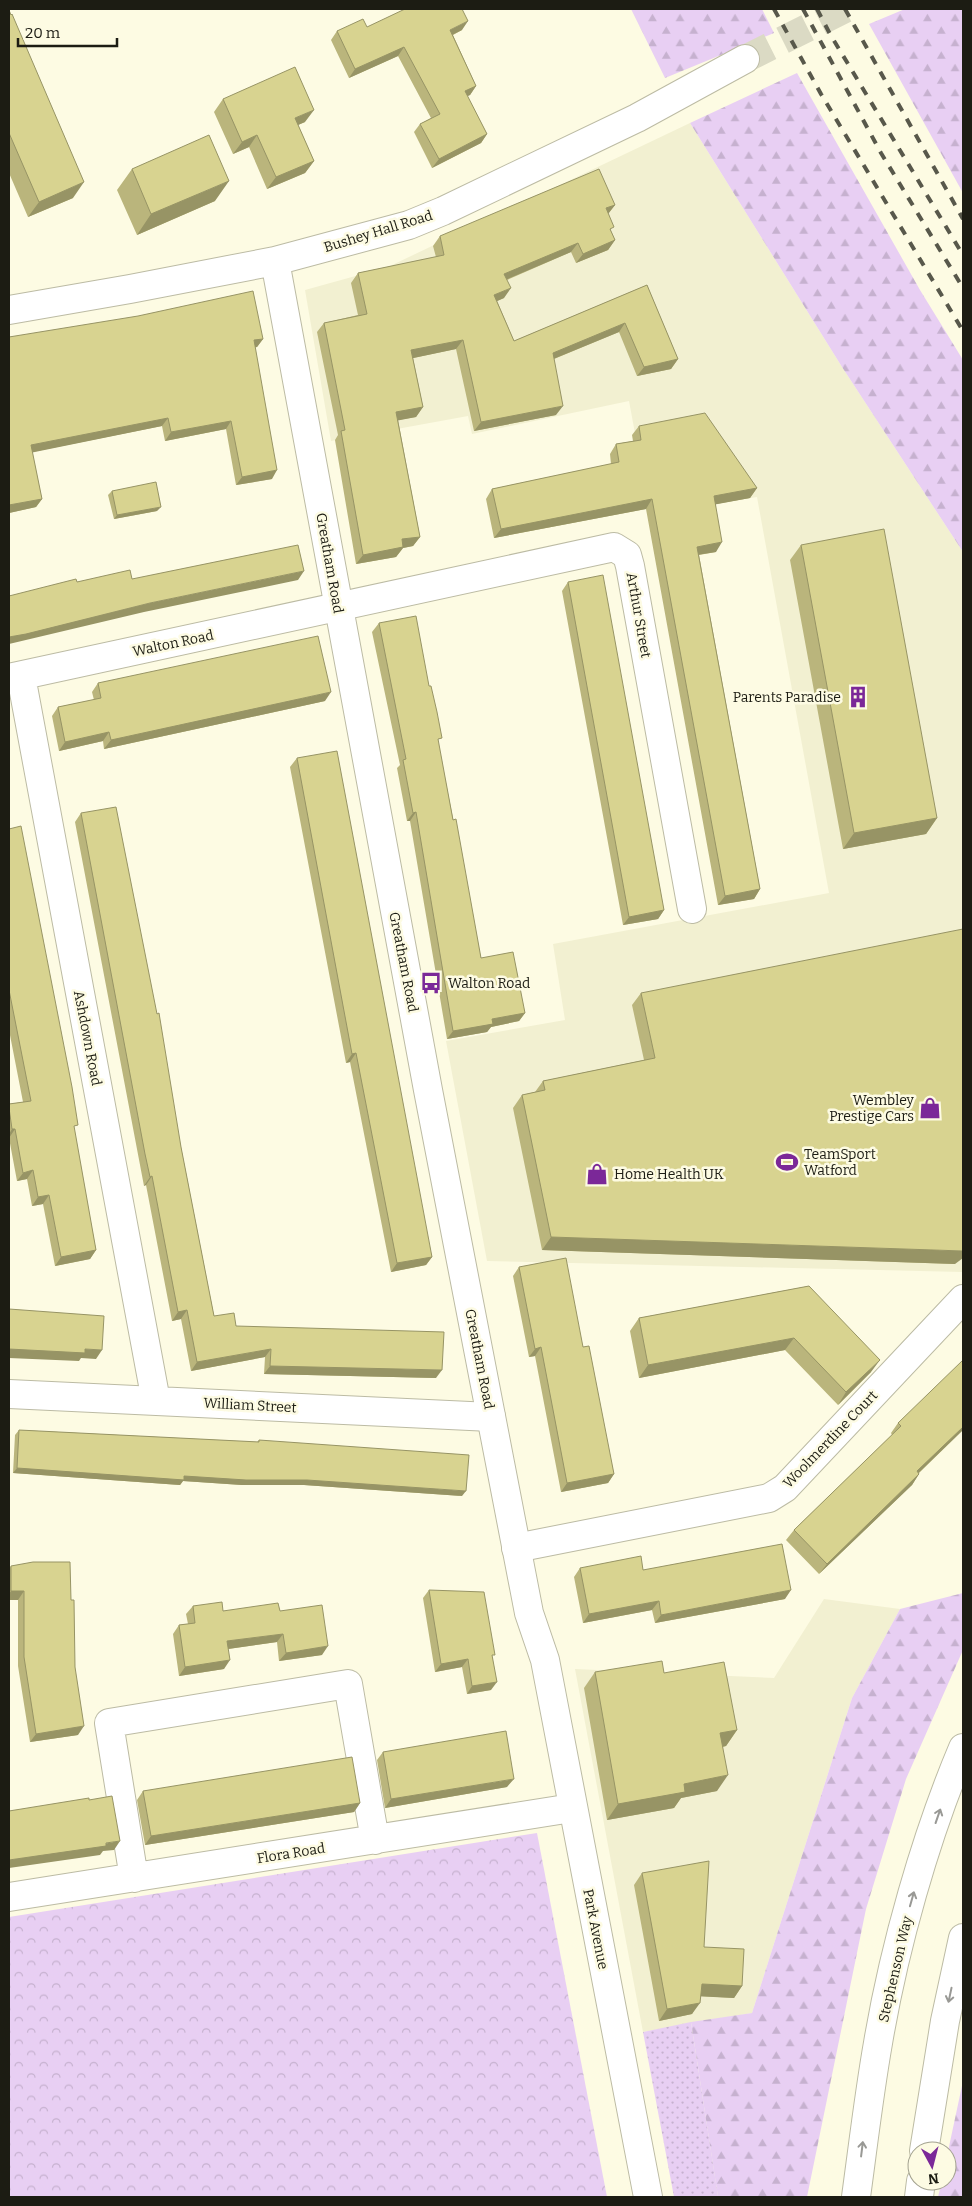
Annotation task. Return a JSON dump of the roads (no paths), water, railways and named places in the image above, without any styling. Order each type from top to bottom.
[{"type":"street","name":"Bushey Hall Road","points":[[9,306],[137,288],[275,261],[409,225],[443,211],[637,118],[746,59]]},
{"type":"street","name":"Greatham Road","points":[[275,261],[338,608],[516,1548],[529,1613],[545,1660]]},
{"type":"street","name":"Arthur Street","points":[[338,608],[614,547],[627,555],[692,909]]},
{"type":"street","name":"Walton Road","points":[[15,677],[338,608]]},
{"type":"street","name":"Ashdown Road","points":[[15,677],[156,1401]]},
{"type":"street","name":"Woolmerdine Court","points":[[516,1548],[769,1498],[785,1488],[963,1299]]},
{"type":"street","name":"William Street","points":[[9,1394],[491,1417]]},
{"type":"street","name":"Park Avenue","points":[[545,1660],[648,2197]]},
{"type":"street","points":[[134,1878],[109,1723],[348,1684],[375,1840]]},
{"type":"street","name":"Stephenson Way","points":[[856,2197],[878,2042],[901,1935],[922,1862],[963,1748]]},
{"type":"street","name":"Flora Road","points":[[9,1897],[572,1808]]},
{"type":"street","points":[[926,2141],[945,2021],[963,1938]]},
{"type":"tunnel","points":[[745,59],[845,9]]},
{"type":"railway","points":[[774,9],[821,94],[963,331]]},
{"type":"railway","points":[[803,9],[881,153],[963,288]]},
{"type":"railway","points":[[817,9],[830,34],[963,255]]},
{"type":"railway","points":[[845,9],[963,219]]},
{"type":"place","name":"Parents Paradise","points":[[858,697]]},
{"type":"place","name":"Walton Road","points":[[431,983]]},
{"type":"place","name":"Wembley Prestige Cars","points":[[930,1108]]},
{"type":"place","name":"TeamSport Watford","points":[[787,1162]]},
{"type":"place","name":"Home Health UK","points":[[597,1174]]}]
